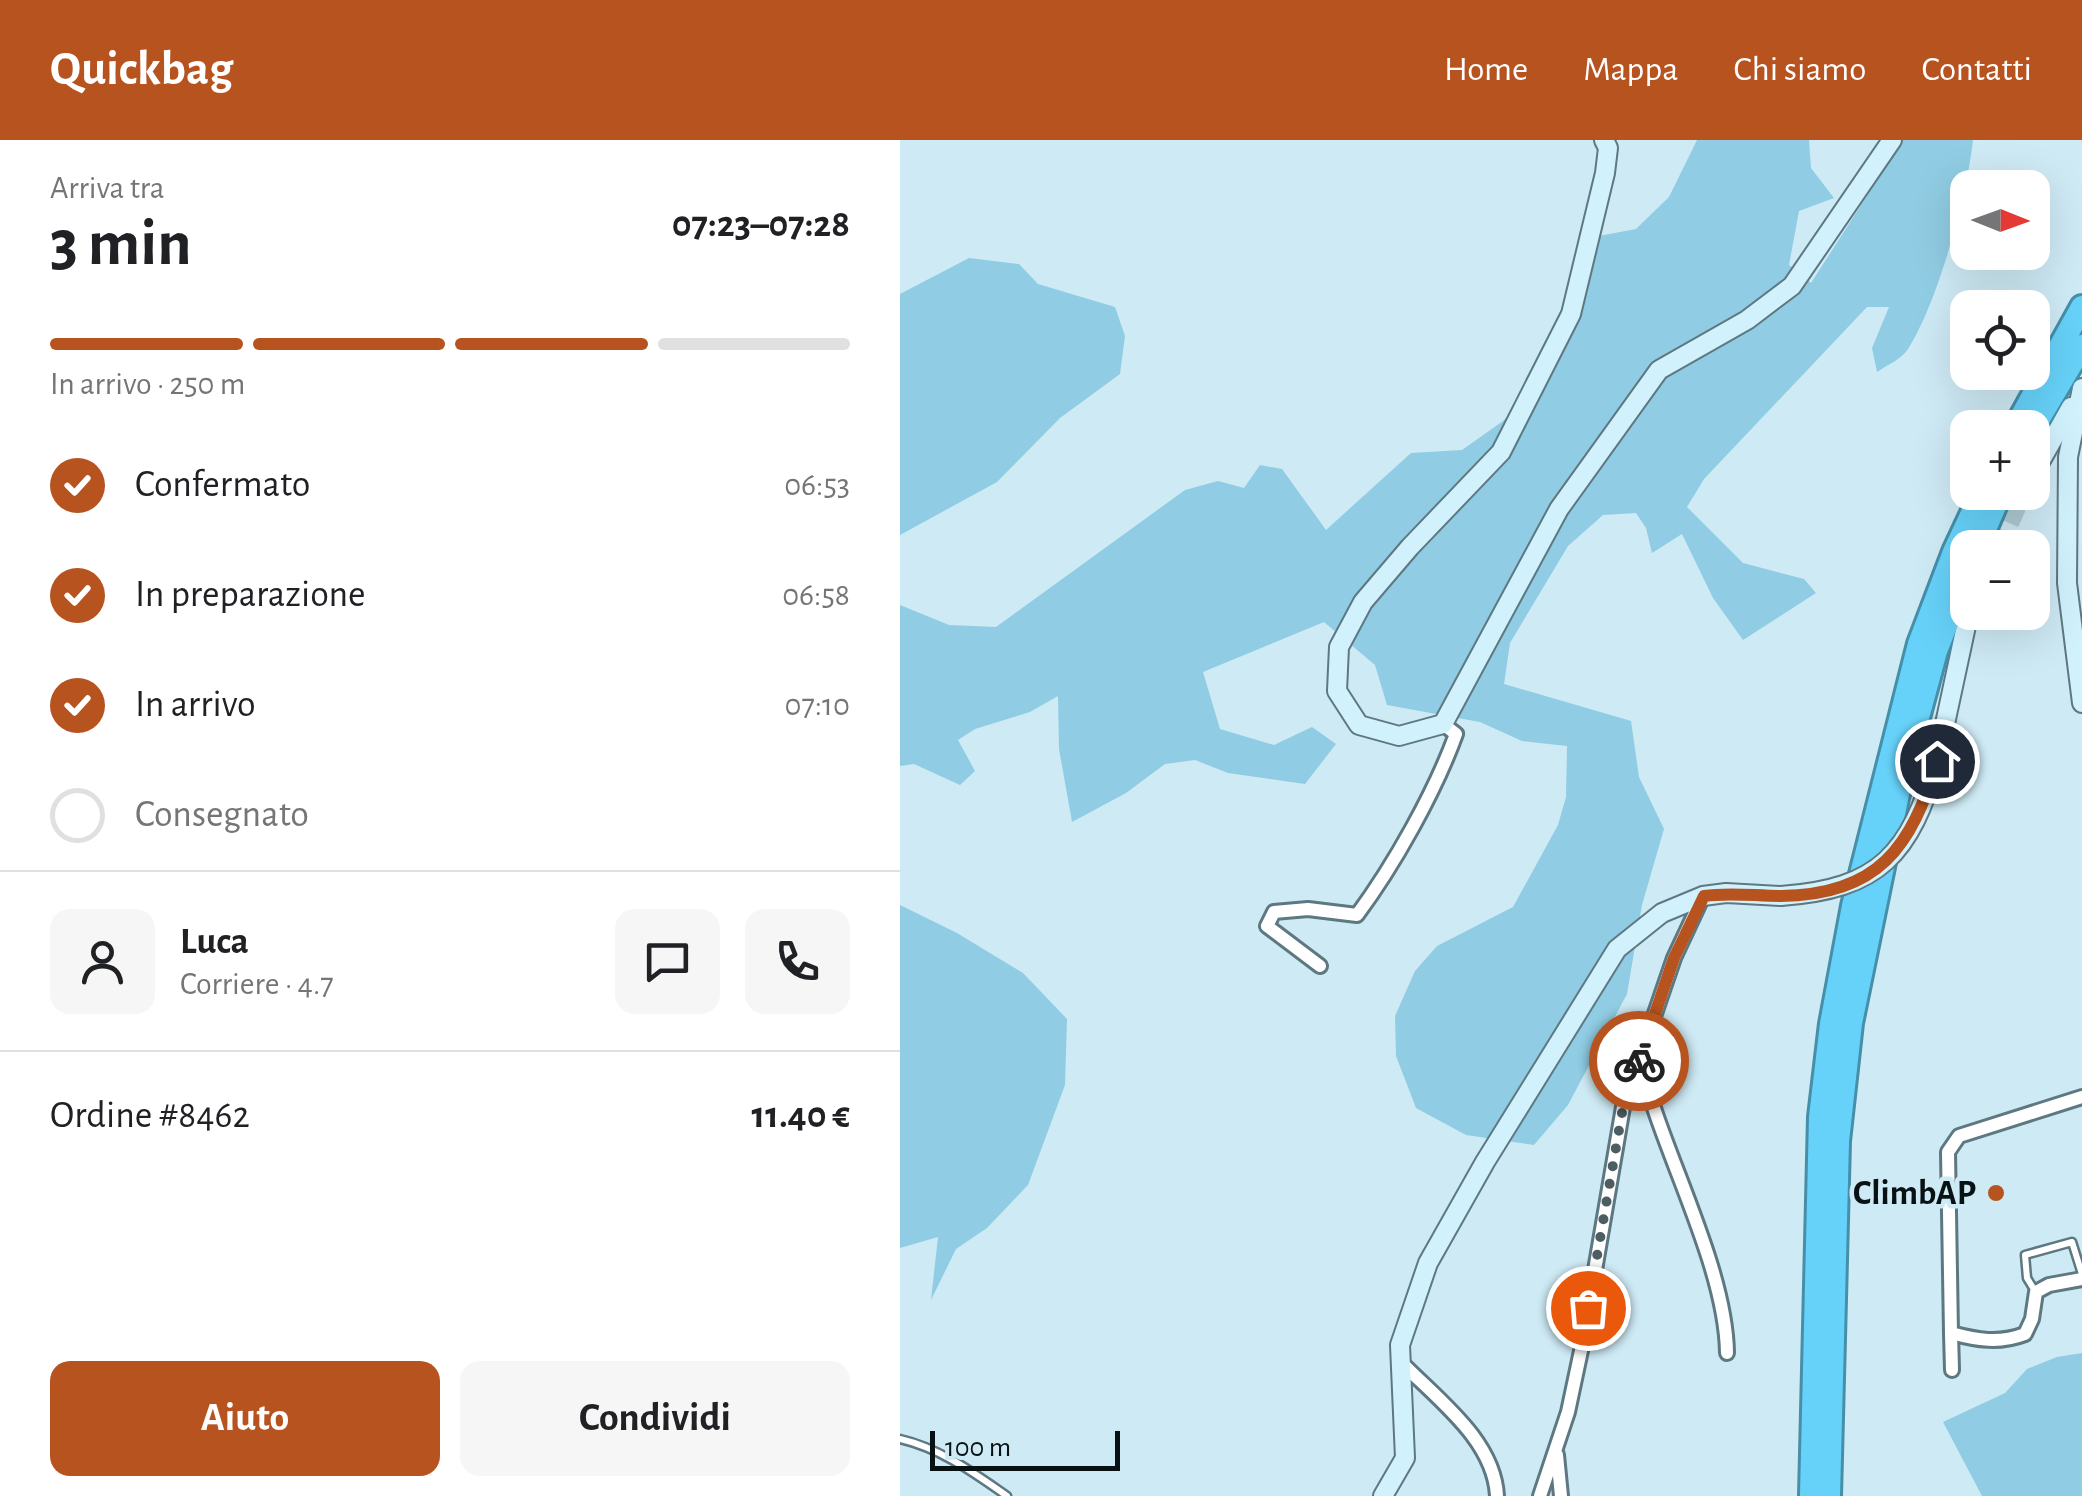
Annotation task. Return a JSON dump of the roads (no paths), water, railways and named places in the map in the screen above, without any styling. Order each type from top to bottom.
[{"type":"highway","points":[[2025,410],[2082,308]]},
{"type":"highway","points":[[2044,410],[2082,346]]},
{"type":"highway","points":[[1811,1496],[1820,1116],[1831,1024],[1853,906],[1919,644],[1975,510]]},
{"type":"highway","points":[[1829,1496],[1838,1140],[1851,1022],[1900,784],[1936,651],[1950,616]]},
{"type":"street","points":[[1604,140],[1608,148],[1606,174],[1570,314],[1500,452],[1363,602],[1339,647],[1337,691],[1359,725],[1399,736],[1443,724],[1559,509],[1659,370],[1746,320],[1792,286],[1892,140]]},
{"type":"street","points":[[2050,445],[2080,391]]},
{"type":"street","points":[[2080,391],[2068,466],[2067,583],[2076,614],[2082,703]]},
{"type":"street","points":[[2050,460],[2068,466]]},
{"type":"street","points":[[2050,472],[2068,466]]},
{"type":"street","points":[[1383,1496],[1406,1458],[1400,1345],[1428,1263],[1616,949],[1662,913],[1704,896],[1726,892],[1781,896],[1838,889],[1880,867],[1914,827],[1937,761],[1965,630]]},
{"type":"street","points":[[1320,966],[1268,926],[1274,912],[1308,909],[1357,914],[1375,891],[1445,763],[1456,734],[1443,724]]},
{"type":"street","points":[[1540,1496],[1568,1412],[1623,1107],[1674,958],[1704,896]]},
{"type":"street","points":[[1657,1008],[1647,1056],[1653,1105],[1717,1288],[1727,1333],[1727,1353]]},
{"type":"street","points":[[1952,1370],[1948,1152],[1958,1136],[2082,1097]]},
{"type":"street","points":[[1951,1333],[1979,1340],[2008,1341],[2025,1334],[2036,1292],[2082,1277]]},
{"type":"street","points":[[1401,1362],[1474,1436],[1496,1476],[1497,1496]]},
{"type":"street","points":[[1556,1447],[1561,1496]]},
{"type":"lane","points":[[2036,1292],[2027,1278],[2025,1255],[2072,1242],[2082,1277]]},
{"type":"lane","points":[[900,1439],[921,1444],[1007,1496]]},
{"type":"tunnel","points":[[2007,530],[2016,510]]},
{"type":"place","name":"ClimbAP","points":[[1996,1193]]}]
